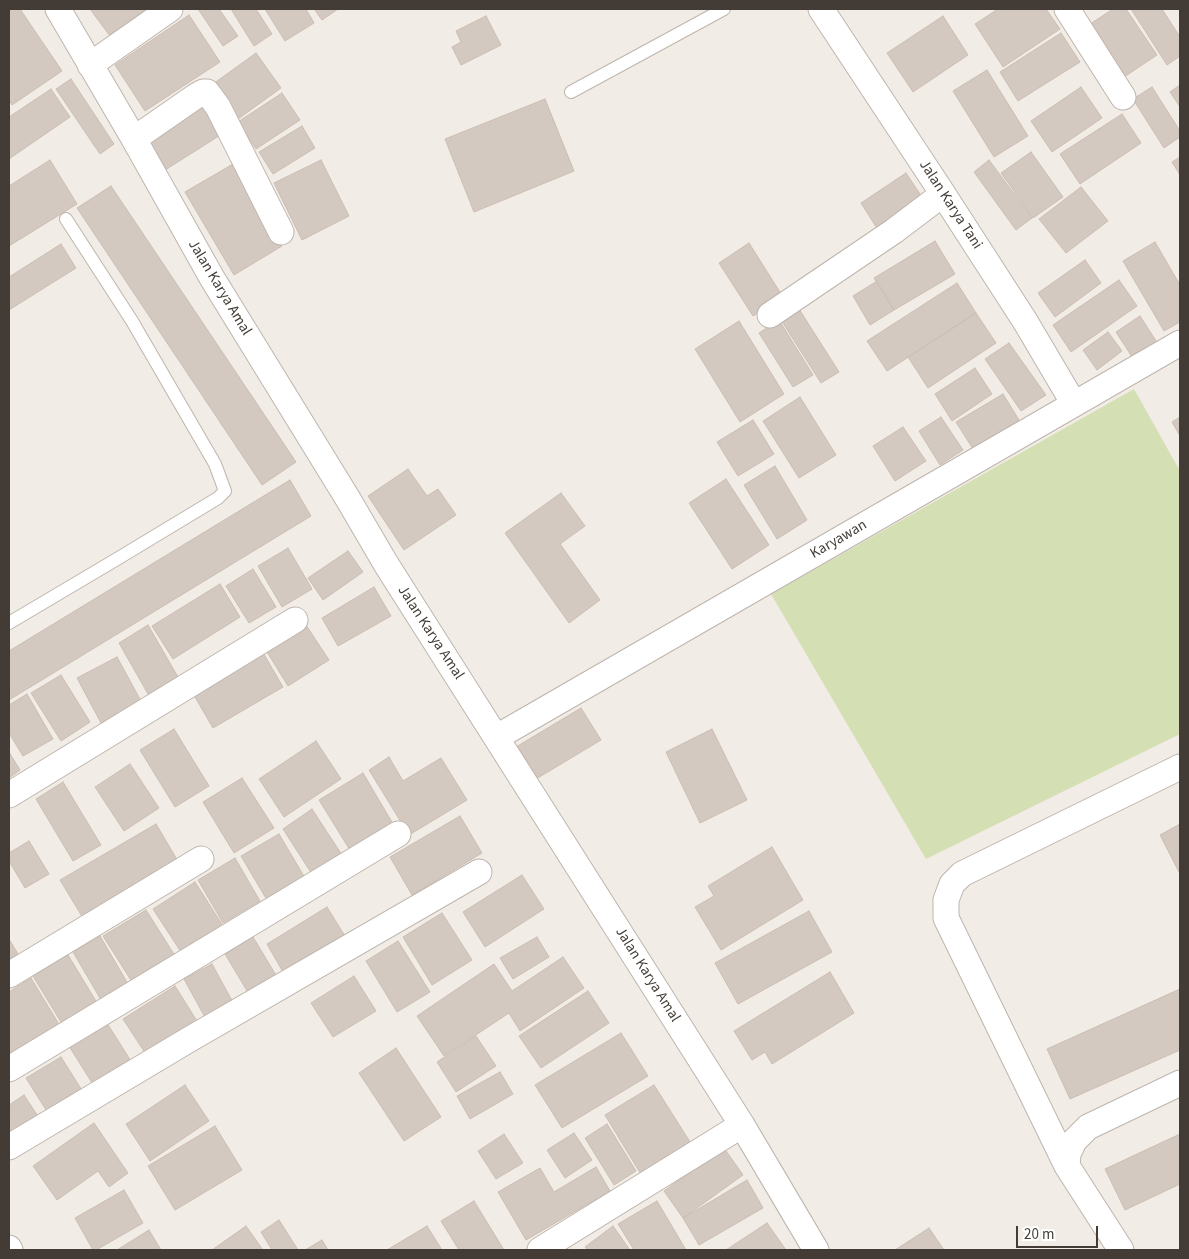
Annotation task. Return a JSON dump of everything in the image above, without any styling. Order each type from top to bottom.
[{"type":"street","name":"Jalan Karya Amal","points":[[58,9],[212,278],[343,490],[386,564],[742,1126],[816,1250]]},
{"type":"street","points":[[90,65],[170,9]]},
{"type":"street","name":"Jalan Karya Tani","points":[[820,9],[943,194],[1025,322],[1074,404]]},
{"type":"street","points":[[1067,9],[1123,97]]},
{"type":"street","points":[[134,139],[196,96],[207,92],[218,107],[281,232]]},
{"type":"street","points":[[770,315],[894,231],[943,194]]},
{"type":"street","name":"Karyawan","points":[[497,737],[1180,343]]},
{"type":"street","points":[[9,795],[295,620]]},
{"type":"street","points":[[1121,1250],[1067,1166],[946,918],[946,900],[952,884],[962,874],[1180,767]]},
{"type":"street","points":[[9,1069],[398,834]]},
{"type":"street","points":[[9,975],[201,859]]},
{"type":"street","points":[[9,1147],[190,1039],[479,872]]},
{"type":"street","points":[[1067,1166],[1068,1154],[1074,1142],[1088,1127],[1180,1083]]},
{"type":"street","points":[[540,1250],[742,1126]]},
{"type":"lane","points":[[571,92],[724,9]]},
{"type":"lane","points":[[9,623],[117,560],[218,498],[225,491],[215,464],[132,321],[66,219]]},
{"type":"green space","points":[[1134,389],[1180,471],[1180,734],[926,859],[771,594]]},
{"type":"building","points":[[9,9],[20,9],[62,71],[12,105],[9,100]]},
{"type":"building","points":[[90,9],[146,9],[110,36]]},
{"type":"building","points":[[198,9],[219,9],[238,36],[223,46]]},
{"type":"building","points":[[231,9],[256,9],[272,34],[254,46]]},
{"type":"building","points":[[265,9],[306,9],[314,23],[285,41]]},
{"type":"building","points":[[314,9],[338,9],[322,20]]},
{"type":"building","points":[[998,9],[1046,9],[1060,29],[1003,67],[975,24]]},
{"type":"building","points":[[1113,9],[1126,9],[1157,55],[1118,81],[1084,28]]},
{"type":"building","points":[[1131,9],[1162,9],[1180,37],[1180,56],[1167,65]]},
{"type":"building","points":[[189,15],[220,62],[145,111],[115,65]]},
{"type":"building","points":[[486,16],[501,45],[461,65],[452,47],[461,42],[456,31]]},
{"type":"building","points":[[943,16],[968,55],[913,92],[887,53]]},
{"type":"building","points":[[1061,33],[1080,62],[1018,101],[1000,72]]},
{"type":"building","points":[[256,53],[281,88],[238,119],[213,84]]},
{"type":"building","points":[[987,70],[1028,136],[994,157],[953,91]]},
{"type":"building","points":[[71,79],[114,144],[100,154],[56,89]]},
{"type":"building","points":[[1180,85],[1180,107],[1170,92]]},
{"type":"building","points":[[1081,87],[1102,118],[1052,152],[1031,121]]},
{"type":"building","points":[[1152,87],[1180,131],[1180,137],[1164,148],[1133,99]]},
{"type":"building","points":[[51,89],[70,117],[9,159],[9,117]]},
{"type":"building","points":[[282,93],[300,120],[256,149],[238,122]]},
{"type":"building","points":[[545,99],[574,171],[474,212],[445,139]]},
{"type":"building","points":[[203,104],[222,134],[162,172],[143,142]]},
{"type":"building","points":[[1122,114],[1141,143],[1080,184],[1060,154]]},
{"type":"building","points":[[302,126],[315,148],[273,174],[259,152]]},
{"type":"building","points":[[1031,152],[1063,197],[1033,218],[1001,173]]},
{"type":"building","points":[[1180,157],[1180,175],[1172,162]]},
{"type":"building","points":[[50,160],[77,204],[9,246],[9,186]]},
{"type":"building","points":[[321,160],[349,216],[302,240],[274,183]]},
{"type":"building","points":[[989,160],[1032,218],[1016,230],[974,172]]},
{"type":"building","points":[[233,164],[282,246],[234,275],[185,192]]},
{"type":"building","points":[[906,173],[926,203],[880,233],[861,203]]},
{"type":"building","points":[[111,186],[296,462],[262,485],[77,208]]},
{"type":"building","points":[[1081,187],[1108,221],[1066,253],[1039,219]]},
{"type":"building","points":[[935,241],[955,274],[894,310],[874,278]]},
{"type":"building","points":[[1155,242],[1180,285],[1180,322],[1164,331],[1123,261]]},
{"type":"building","points":[[749,243],[783,297],[753,316],[719,263]]},
{"type":"building","points":[[61,244],[76,268],[9,310],[9,277]]},
{"type":"building","points":[[1085,260],[1101,283],[1055,317],[1038,293]]},
{"type":"building","points":[[1119,280],[1137,306],[1071,352],[1053,325]]},
{"type":"building","points":[[877,281],[894,310],[870,325],[853,296]]},
{"type":"building","points":[[957,283],[976,313],[887,371],[867,341]]},
{"type":"building","points":[[799,309],[839,372],[821,383],[781,320]]},
{"type":"building","points":[[976,313],[996,343],[928,388],[908,357]]},
{"type":"building","points":[[1140,316],[1158,344],[1134,360],[1116,332]]},
{"type":"building","points":[[779,320],[813,375],[793,387],[759,333]]},
{"type":"building","points":[[739,321],[784,394],[740,422],[695,349]]},
{"type":"building","points":[[1108,332],[1122,351],[1097,370],[1083,350]]},
{"type":"building","points":[[1009,343],[1046,395],[1021,411],[985,359]]},
{"type":"building","points":[[975,368],[992,394],[952,421],[935,394]]},
{"type":"building","points":[[1003,394],[1019,420],[973,449],[956,422]]},
{"type":"building","points":[[800,397],[836,455],[799,478],[763,421]]},
{"type":"building","points":[[941,417],[963,450],[940,465],[919,431]]},
{"type":"building","points":[[1180,417],[1180,436],[1172,422]]},
{"type":"building","points":[[753,420],[774,454],[738,476],[717,442]]},
{"type":"building","points":[[903,427],[926,461],[895,481],[873,446]]},
{"type":"building","points":[[775,466],[807,520],[777,539],[744,485]]},
{"type":"building","points":[[408,469],[427,496],[438,489],[456,515],[404,550],[368,496]]},
{"type":"building","points":[[726,479],[769,545],[732,569],[689,503]]},
{"type":"building","points":[[290,480],[311,516],[9,700],[9,651]]},
{"type":"building","points":[[561,493],[585,526],[560,544],[600,600],[569,623],[505,533]]},
{"type":"building","points":[[288,548],[312,589],[282,607],[258,566]]},
{"type":"building","points":[[348,551],[363,572],[323,600],[308,578]]},
{"type":"building","points":[[253,569],[276,607],[249,623],[226,586]]},
{"type":"building","points":[[220,584],[240,617],[173,659],[152,626]]},
{"type":"building","points":[[374,587],[391,616],[338,646],[322,618]]},
{"type":"building","points":[[304,622],[329,660],[288,686],[264,647]]},
{"type":"building","points":[[148,625],[182,684],[152,701],[119,643]]},
{"type":"building","points":[[262,651],[283,687],[213,728],[192,692]]},
{"type":"building","points":[[117,657],[141,701],[101,723],[77,678]]},
{"type":"building","points":[[61,675],[90,722],[61,741],[31,693]]},
{"type":"building","points":[[27,694],[53,739],[23,756],[9,733],[9,705]]},
{"type":"building","points":[[581,708],[601,740],[536,779],[516,747]]},
{"type":"building","points":[[174,729],[209,786],[175,807],[140,750]]},
{"type":"building","points":[[712,729],[747,800],[700,823],[666,752]]},
{"type":"building","points":[[316,741],[341,779],[284,817],[259,779]]},
{"type":"building","points":[[9,752],[20,770],[9,778]]},
{"type":"building","points":[[389,757],[403,781],[441,758],[467,800],[409,835],[369,770]]},
{"type":"building","points":[[130,764],[159,808],[124,831],[95,787]]},
{"type":"building","points":[[363,773],[396,829],[353,855],[319,800]]},
{"type":"building","points":[[242,778],[274,828],[234,853],[203,802]]},
{"type":"building","points":[[63,782],[101,845],[73,861],[36,799]]},
{"type":"building","points":[[312,809],[342,855],[312,874],[283,829]]},
{"type":"building","points":[[460,816],[482,853],[412,895],[390,857]]},
{"type":"building","points":[[156,824],[179,863],[83,918],[60,880]]},
{"type":"building","points":[[1180,824],[1180,872],[1179,872],[1160,835]]},
{"type":"building","points":[[279,834],[305,878],[267,900],[241,856]]},
{"type":"building","points":[[29,841],[49,874],[25,888],[9,861],[9,853]]},
{"type":"building","points":[[772,847],[803,900],[721,950],[695,907],[714,896],[708,886]]},
{"type":"building","points":[[235,858],[260,901],[223,923],[198,880]]},
{"type":"building","points":[[522,875],[544,909],[485,947],[463,912]]},
{"type":"building","points":[[195,882],[225,929],[183,955],[153,909]]},
{"type":"building","points":[[327,907],[348,941],[287,979],[267,944]]},
{"type":"building","points":[[146,910],[177,959],[134,985],[103,936]]},
{"type":"building","points":[[809,911],[832,952],[738,1004],[715,963]]},
{"type":"building","points":[[442,913],[472,960],[432,985],[403,937]]},
{"type":"building","points":[[100,936],[131,989],[104,1005],[73,952]]},
{"type":"building","points":[[253,937],[277,977],[249,994],[225,954]]},
{"type":"building","points":[[537,937],[549,957],[513,979],[500,958]]},
{"type":"building","points":[[9,939],[18,954],[9,959]]},
{"type":"building","points":[[398,941],[430,992],[397,1012],[366,961]]},
{"type":"building","points":[[68,955],[102,1011],[67,1032],[33,976]]},
{"type":"building","points":[[563,957],[584,988],[520,1031],[509,1013],[444,1056],[417,1016],[494,964],[512,991]]},
{"type":"building","points":[[212,964],[235,1006],[207,1021],[184,979]]},
{"type":"building","points":[[830,972],[854,1013],[772,1064],[765,1052],[752,1060],[734,1031]]},
{"type":"building","points":[[354,976],[376,1011],[333,1037],[311,1003]]},
{"type":"building","points":[[31,978],[63,1031],[9,1065],[9,992]]},
{"type":"building","points":[[175,986],[202,1029],[151,1062],[123,1019]]},
{"type":"building","points":[[1180,989],[1180,1050],[1070,1099],[1047,1049]]},
{"type":"building","points":[[588,991],[609,1023],[541,1068],[519,1036]]},
{"type":"building","points":[[105,1020],[134,1066],[96,1089],[67,1043]]},
{"type":"building","points":[[621,1033],[648,1076],[562,1128],[535,1085]]},
{"type":"building","points":[[476,1036],[496,1066],[456,1092],[437,1062]]},
{"type":"building","points":[[396,1048],[441,1117],[404,1141],[359,1073]]},
{"type":"building","points":[[61,1057],[83,1092],[48,1113],[26,1078]]},
{"type":"building","points":[[500,1072],[513,1094],[470,1119],[457,1096]]},
{"type":"building","points":[[185,1085],[209,1121],[150,1161],[126,1124]]},
{"type":"building","points":[[654,1085],[692,1145],[642,1176],[605,1115]]},
{"type":"building","points":[[24,1095],[43,1124],[9,1134],[9,1105]]},
{"type":"building","points":[[94,1123],[128,1173],[109,1187],[98,1171],[57,1200],[33,1166]]},
{"type":"building","points":[[607,1124],[636,1171],[614,1185],[585,1138]]},
{"type":"building","points":[[215,1126],[242,1170],[175,1210],[148,1166]]},
{"type":"building","points":[[574,1133],[592,1160],[565,1178],[547,1150]]},
{"type":"building","points":[[504,1134],[523,1163],[496,1179],[478,1151]]},
{"type":"building","points":[[1180,1134],[1180,1184],[1125,1210],[1105,1169]]},
{"type":"building","points":[[724,1148],[743,1175],[683,1218],[664,1191]]},
{"type":"building","points":[[596,1167],[610,1191],[526,1240],[498,1192],[540,1168],[554,1192]]},
{"type":"building","points":[[747,1180],[763,1208],[699,1245],[683,1218]]},
{"type":"building","points":[[124,1190],[143,1223],[93,1250],[75,1218]]},
{"type":"building","points":[[474,1201],[504,1250],[459,1250],[441,1221]]},
{"type":"building","points":[[657,1201],[686,1250],[634,1250],[618,1224]]},
{"type":"building","points":[[279,1220],[298,1250],[272,1250],[261,1232]]},
{"type":"building","points":[[767,1223],[786,1250],[726,1250]]},
{"type":"building","points":[[246,1226],[263,1250],[212,1250]]},
{"type":"building","points":[[427,1226],[442,1250],[387,1250]]},
{"type":"building","points":[[613,1226],[630,1250],[588,1250],[585,1247]]},
{"type":"building","points":[[929,1228],[944,1250],[895,1250]]},
{"type":"building","points":[[149,1230],[161,1250],[117,1250]]},
{"type":"building","points":[[322,1240],[328,1250],[305,1250]]}]
